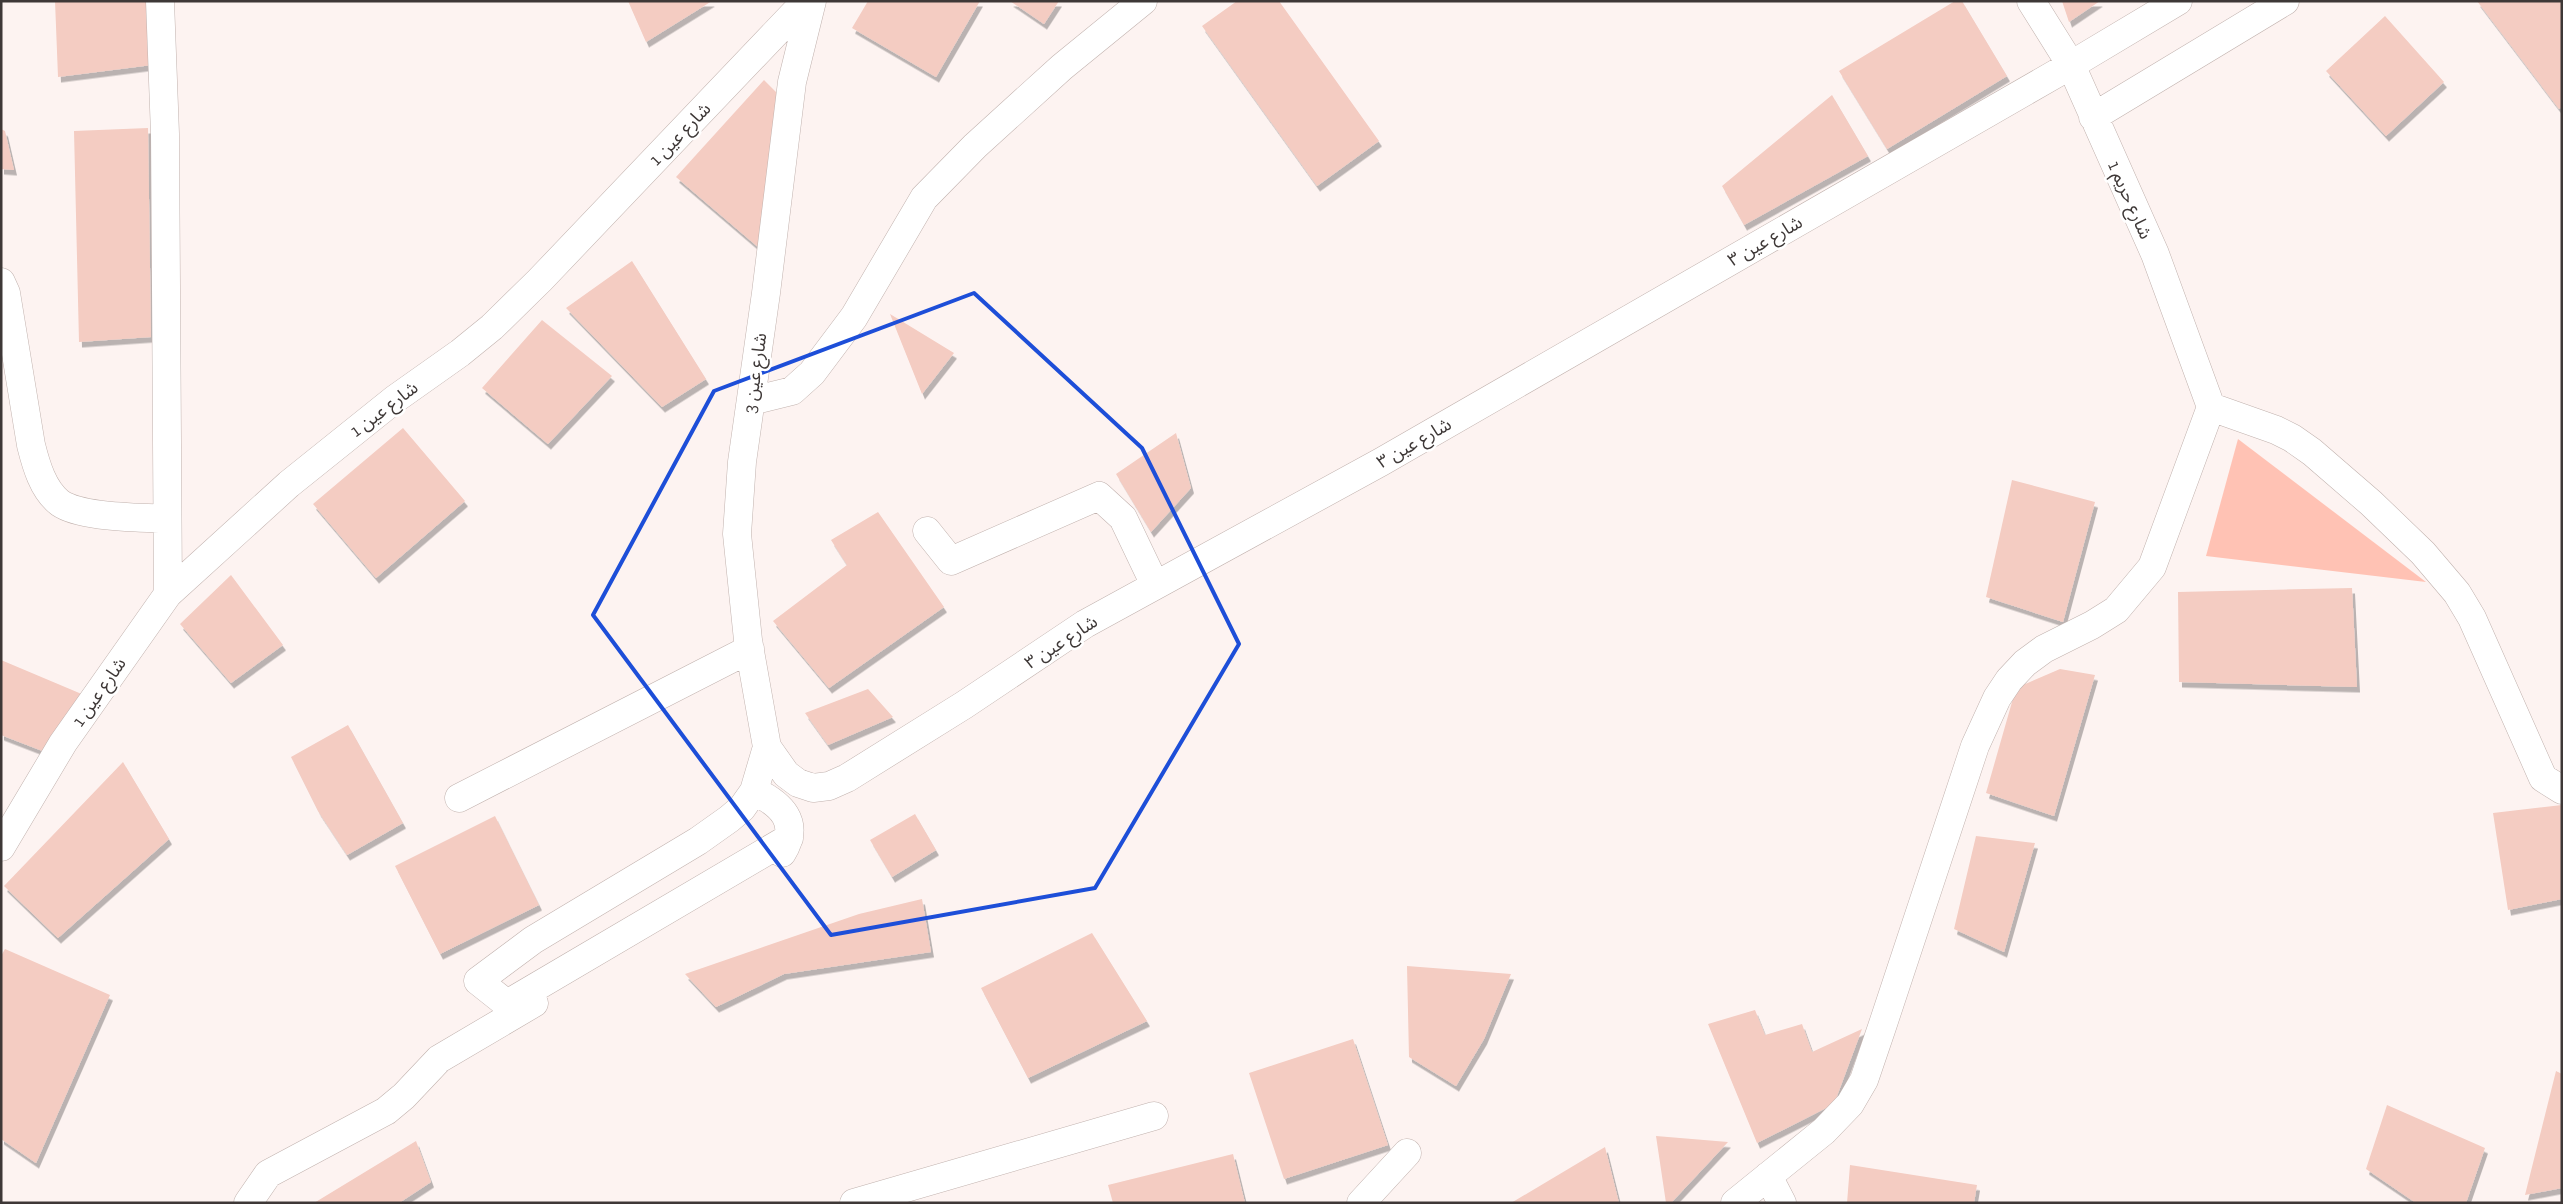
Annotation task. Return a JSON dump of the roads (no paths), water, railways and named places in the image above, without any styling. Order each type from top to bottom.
[{"type":"street","points":[[160,1],[165,134],[168,594]]},
{"type":"street","name":"شارع عين 1","points":[[1,847],[63,743],[168,594],[288,484],[395,398],[460,353],[492,327],[540,280],[806,1]]},
{"type":"street","name":"شارع عين 3","points":[[767,747],[750,648],[737,534],[742,462],[792,82],[812,1]]},
{"type":"street","points":[[751,401],[792,391],[812,373],[854,317],[924,198],[975,146],[1062,66],[1143,1]]},
{"type":"street","name":"شارع حريم 1","points":[[2031,1],[2071,65],[2155,254],[2211,406]]},
{"type":"street","name":"شارع عين ٣","points":[[767,747],[786,774],[798,782],[813,788],[829,786],[847,778],[964,705],[1086,624],[1381,462],[2071,65],[2178,1]]},
{"type":"street","points":[[2093,117],[2285,1]]},
{"type":"street","points":[[1,282],[6,293],[31,446],[36,465],[49,491],[62,504],[78,510],[167,519]]},
{"type":"street","points":[[1735,1203],[1839,1116],[1850,1104],[1864,1080],[1926,900],[1974,746],[1997,698],[2009,680],[2044,649],[2092,625],[2116,610],[2152,567],[2211,406],[2292,438],[2371,503],[2423,553],[2457,593],[2472,618],[2544,778],[2562,790]]},
{"type":"street","points":[[927,531],[951,561],[1099,496],[1123,518],[1155,585]]},
{"type":"street","points":[[459,798],[750,648]]},
{"type":"street","points":[[767,747],[754,791],[742,808],[721,825],[533,940],[478,981],[507,1004],[789,838]]},
{"type":"street","points":[[248,1203],[268,1174],[394,1105],[439,1059],[774,861],[782,854],[789,838],[789,826],[782,809],[774,801],[754,791]]},
{"type":"street","points":[[854,1203],[1154,1116]]},
{"type":"street","points":[[1361,1203],[1407,1153]]},
{"type":"street","points":[[1768,1176],[1782,1203]]}]
